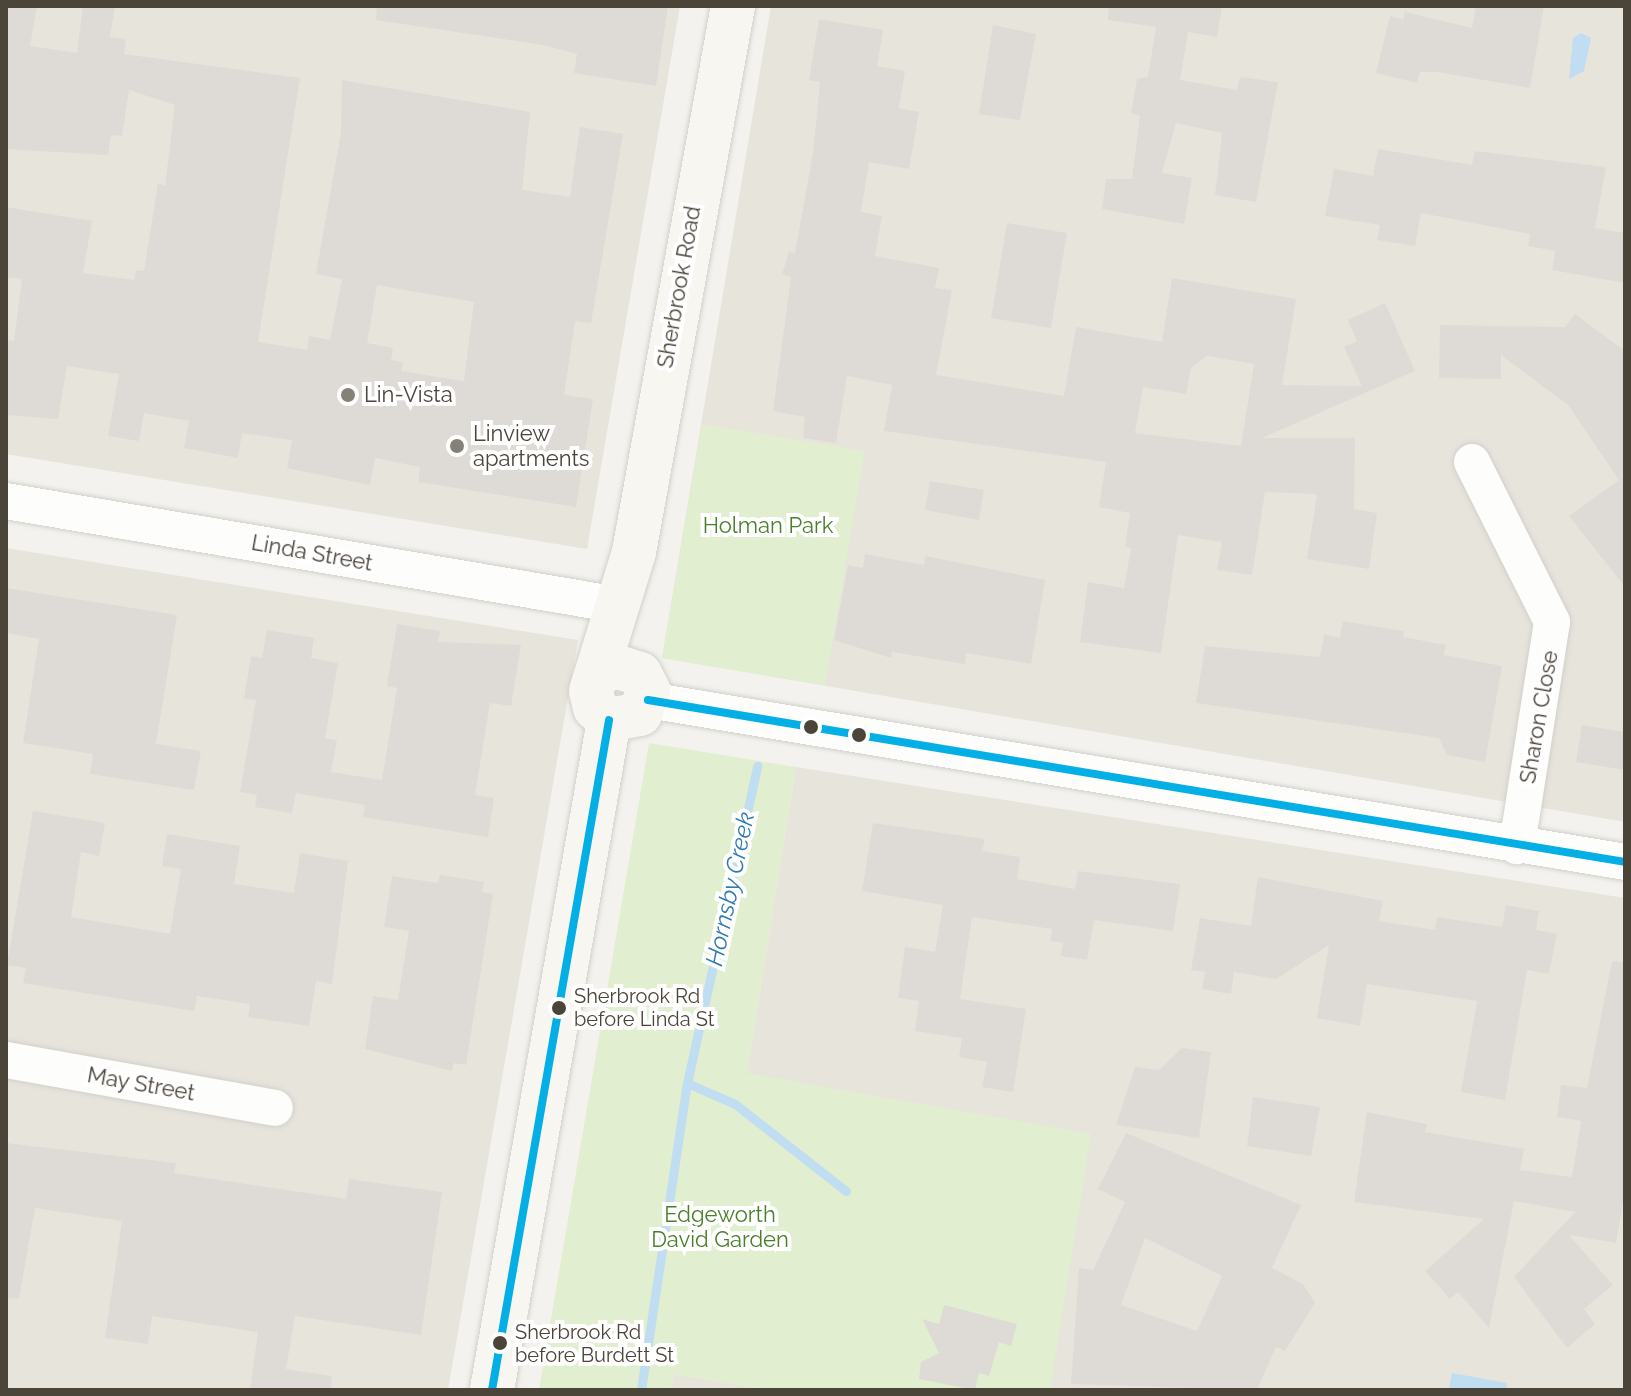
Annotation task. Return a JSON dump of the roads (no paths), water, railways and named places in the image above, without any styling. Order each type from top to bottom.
[{"type":"main road","name":"Sherbrook Road","points":[[627,681],[618,605],[634,552],[729,11]]},
{"type":"main road","name":"Sherbrook Road","points":[[627,681],[634,552]]},
{"type":"main road","points":[[492,1390],[609,720],[633,719],[627,681]]},
{"type":"street","name":"Sharon Close","points":[[1472,462],[1552,622],[1517,846]]},
{"type":"street","name":"Linda Street","points":[[6,501],[618,605]]},
{"type":"street","points":[[627,681],[1517,846],[1625,862]]},
{"type":"street","name":"May Street","points":[[6,1060],[275,1108]]},
{"type":"water","points":[[1581,33],[1591,38],[1584,71],[1569,79],[1573,38]]},
{"type":"water","points":[[1452,1373],[1507,1383],[1506,1390],[1449,1390]]},
{"type":"waterway","name":"Hornsby Creek","points":[[641,1390],[687,1083],[757,766]]},
{"type":"waterway","points":[[687,1083],[735,1104],[846,1191]]},
{"type":"place","name":"Lin-Vista","points":[[348,395]]},
{"type":"place","name":"Linview apartments","points":[[457,446]]},
{"type":"place","name":"Sherbrook Rd before Linda St","points":[[559,1008]]},
{"type":"place","name":"Sherbrook Rd before Burdett St","points":[[500,1343]]},
{"type":"park label","name":"Holman Park","points":[[768,526]]},
{"type":"park label","name":"Edgeworth David Garden","points":[[720,1226]]}]
